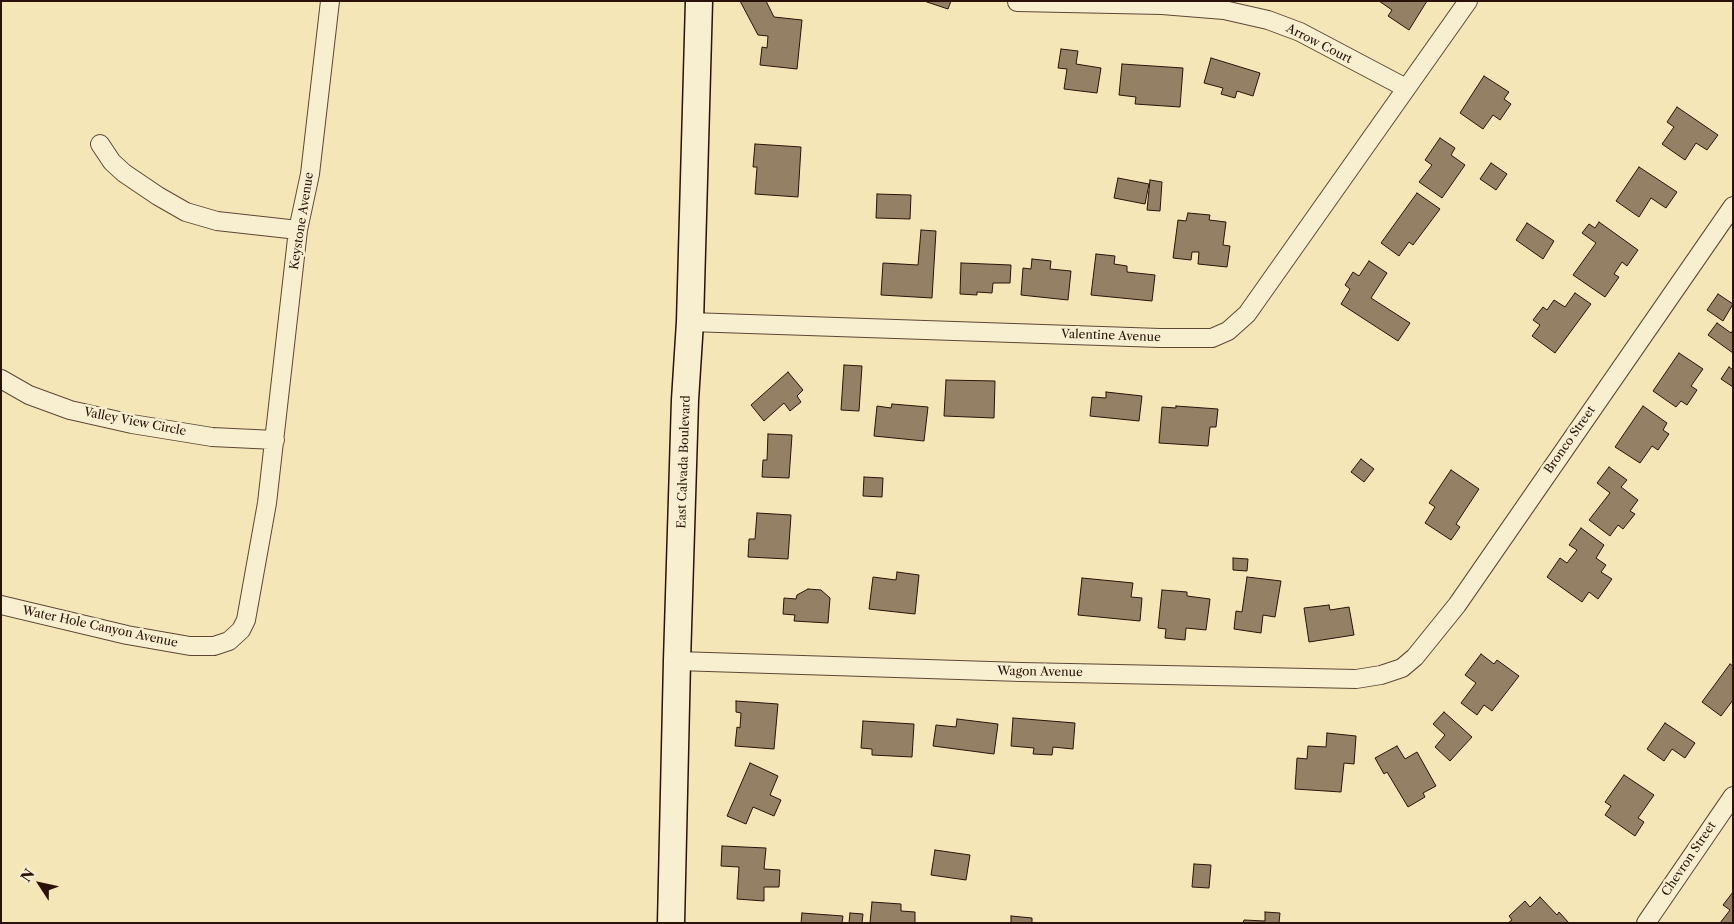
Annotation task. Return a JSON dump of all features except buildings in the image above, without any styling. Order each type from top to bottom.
[{"type":"main road","name":"East Calvada Boulevard","points":[[671,923],[677,661],[685,410],[690,322],[699,1]]},
{"type":"street","name":"Keystone Avenue","points":[[275,440],[298,230],[310,174],[330,1]]},
{"type":"street","name":"Valentine Avenue","points":[[690,322],[1160,338],[1212,338],[1228,331],[1247,314],[1468,1]]},
{"type":"street","name":"Arrow Court","points":[[1017,2],[1162,5],[1224,10],[1268,20],[1300,32],[1406,88]]},
{"type":"street","points":[[100,144],[112,162],[124,173],[186,212],[217,221],[298,230]]},
{"type":"street","name":"Bronco Street","points":[[1402,668],[1415,657],[1457,604],[1733,206]]},
{"type":"street","name":"Valley View Circle","points":[[1,379],[29,395],[70,410],[132,424],[212,436],[275,440]]},
{"type":"street","name":"Water Hole Canyon Avenue","points":[[1,605],[127,635],[190,646],[214,646],[229,641],[241,630],[246,620],[267,503],[275,440]]},
{"type":"street","name":"Wagon Avenue","points":[[677,661],[1011,672],[1356,678],[1382,675],[1402,668]]},
{"type":"street","name":"Chevron Street","points":[[1646,923],[1733,796]]}]
